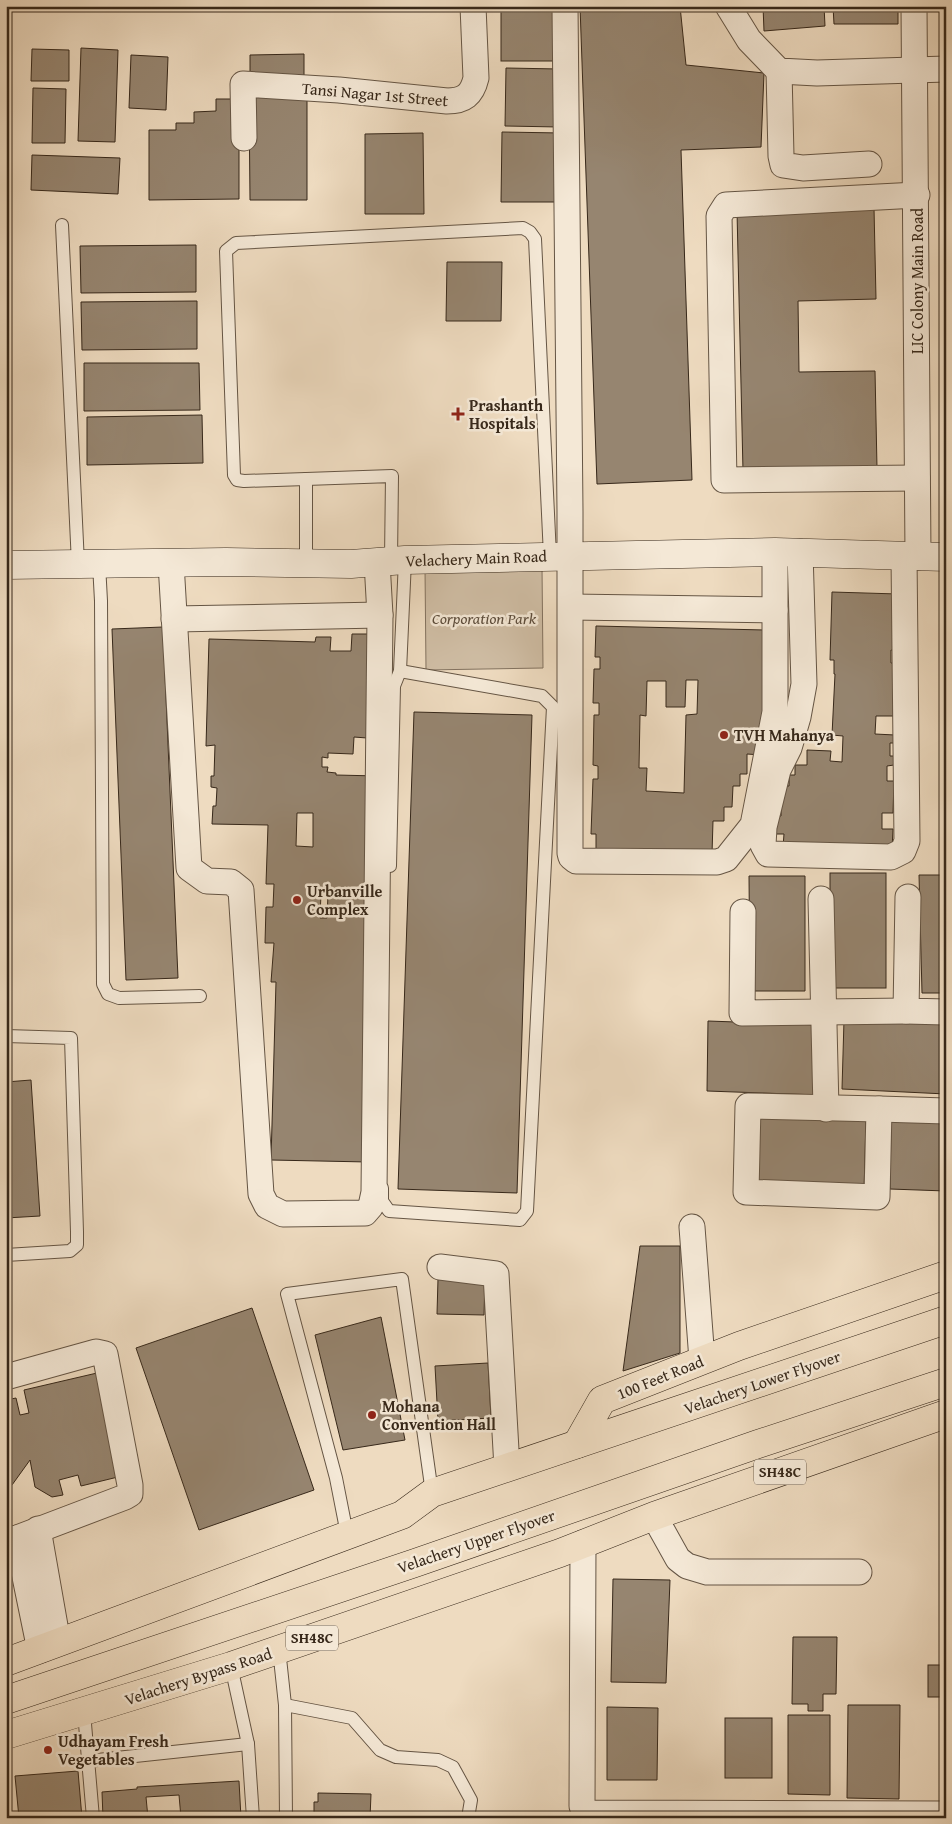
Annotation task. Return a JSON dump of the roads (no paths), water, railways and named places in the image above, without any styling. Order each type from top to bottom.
[{"type":"main road","name":"Velachery Main Road","points":[[6,566],[306,563],[788,552],[946,557]]},
{"type":"main road","name":"100 Feet Road","points":[[577,1444],[602,1400],[739,1346],[946,1275]]},
{"type":"main road","name":"Velachery Lower Flyover","points":[[577,1444],[946,1320]]},
{"type":"main road","name":"Velachery Upper Flyover","points":[[6,1700],[414,1563],[758,1444],[946,1382]]},
{"type":"main road","name":"SH48C","points":[[654,1516],[946,1414]]},
{"type":"main road","points":[[6,1662],[402,1515],[432,1493],[577,1444]]},
{"type":"main road","name":"Velachery Bypass Road","points":[[6,1735],[231,1666],[560,1553],[654,1516]]},
{"type":"street","name":"Tansi Nagar 1st Street","points":[[244,138],[243,84],[339,90],[447,101],[457,101],[466,97],[473,89],[476,78],[473,6]]},
{"type":"street","points":[[565,6],[570,511],[560,556],[571,607],[571,858],[576,860],[717,862],[726,859],[753,825],[775,712],[775,610],[788,552]]},
{"type":"street","points":[[728,6],[749,40],[779,71],[781,156],[784,165],[803,168],[869,164]]},
{"type":"street","name":"LIC Colony Main Road","points":[[788,552],[804,684],[792,740],[778,770],[764,827],[763,845],[768,854],[891,857],[903,851],[907,842],[911,556],[918,478],[914,6]]},
{"type":"street","points":[[779,71],[946,69]]},
{"type":"street","points":[[917,195],[726,205],[719,216],[724,480],[918,478]]},
{"type":"street","points":[[171,563],[189,868],[207,881],[231,882],[241,890],[261,1194],[267,1206],[283,1214],[365,1213],[371,1206],[374,1192],[380,615],[391,561]]},
{"type":"street","points":[[571,607],[775,610]]},
{"type":"street","points":[[174,619],[380,615]]},
{"type":"street","points":[[906,1011],[908,896]]},
{"type":"street","points":[[821,899],[826,1108]]},
{"type":"street","points":[[743,912],[742,1013],[946,1012]]},
{"type":"street","points":[[879,1110],[877,1197],[746,1192],[748,1106],[946,1111]]},
{"type":"street","points":[[692,1227],[702,1360]]},
{"type":"street","points":[[440,1267],[496,1274],[507,1468]]},
{"type":"street","points":[[6,1377],[96,1352],[105,1354],[130,1485],[130,1494],[126,1497],[20,1536],[49,1647]]},
{"type":"street","points":[[654,1516],[678,1558],[687,1566],[707,1572],[859,1572]]},
{"type":"street","points":[[583,1543],[582,1806],[584,1811],[592,1814],[946,1814]]},
{"type":"lane","points":[[62,225],[88,564],[101,601],[103,984],[108,994],[119,998],[200,996]]},
{"type":"lane","points":[[400,671],[542,696],[553,707],[527,1211],[520,1220],[389,1211],[382,1201],[394,686],[400,671],[391,561],[392,476],[237,480],[234,475],[226,251],[236,243],[523,228],[530,232],[535,239],[560,556]]},
{"type":"lane","points":[[306,479],[306,563]]},
{"type":"lane","points":[[6,1036],[71,1038],[77,1232],[77,1245],[70,1251],[6,1255]]},
{"type":"lane","points":[[347,1534],[336,1478],[287,1294],[402,1279],[432,1493]]},
{"type":"lane","points":[[279,1649],[285,1705],[286,1818]]},
{"type":"lane","points":[[231,1666],[248,1744],[254,1818]]},
{"type":"lane","points":[[285,1705],[352,1718],[380,1750],[396,1757],[415,1760],[438,1760],[453,1768],[471,1800],[468,1818]]},
{"type":"lane","points":[[84,1712],[92,1818]]},
{"type":"lane","points":[[88,1761],[248,1744]]},
{"type":"place","name":"Prashanth Hospitals","points":[[458,414]]},
{"type":"place","name":"TVH Mahanya","points":[[724,735]]},
{"type":"place","name":"Urbanville Complex","points":[[297,900]]},
{"type":"place","name":"Mohana Convention Hall","points":[[372,1415]]},
{"type":"place","name":"Udhayam Fresh Vegetables","points":[[48,1750]]},
{"type":"park label","name":"Corporation Park","points":[[484,618]]}]
